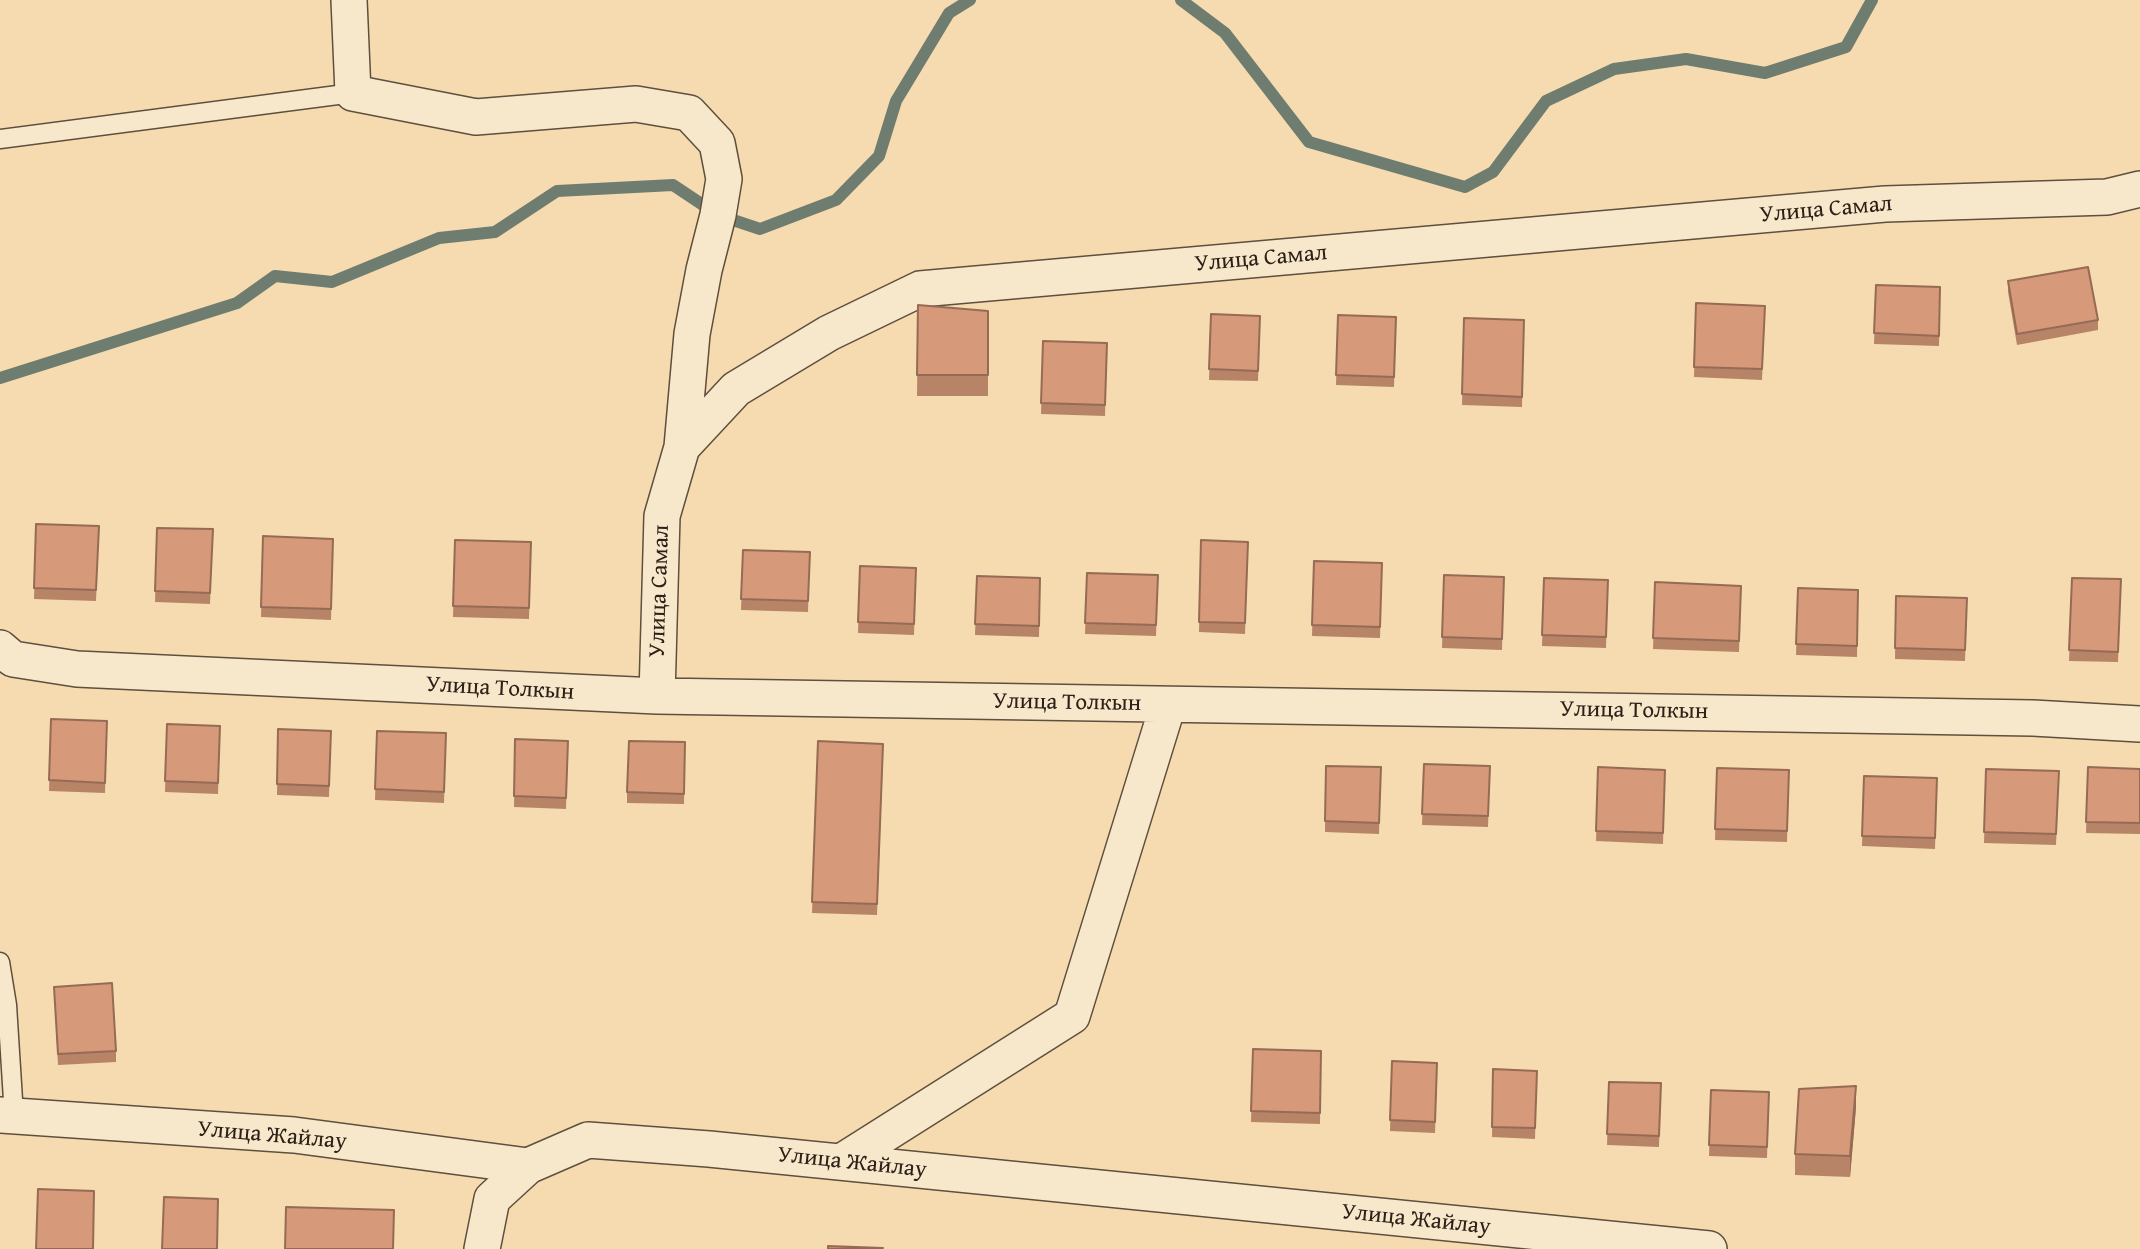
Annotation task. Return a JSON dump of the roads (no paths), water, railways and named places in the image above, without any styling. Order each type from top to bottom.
[{"type":"street","points":[[349,0],[353,93],[476,117],[636,104],[689,113],[717,143],[724,179],[692,334],[682,447]]},
{"type":"street","name":"Улица Самал","points":[[657,696],[662,516],[682,447],[736,389],[829,333],[920,289],[1885,204],[2107,197],[2140,189]]},
{"type":"street","name":"Улица Толкын","points":[[0,648],[13,659],[77,669],[657,696],[2033,718],[2140,724]]},
{"type":"street","points":[[841,1162],[1072,1016],[1168,705]]},
{"type":"street","name":"Улица Жайлау","points":[[7,1116],[294,1135],[528,1166],[588,1140],[841,1162],[1709,1249]]},
{"type":"street","points":[[482,1249],[492,1199],[528,1166]]},
{"type":"lane","points":[[0,139],[353,93]]},
{"type":"lane","points":[[0,962],[7,1005],[7,1116]]},
{"type":"waterway","points":[[0,378],[237,303],[275,276],[332,282],[439,238],[495,232],[557,191],[673,185],[718,215],[760,229],[836,200],[879,156],[896,101],[949,13],[970,0]]},
{"type":"waterway","points":[[1181,0],[1225,33],[1309,142],[1465,187],[1493,172],[1546,101],[1614,69],[1686,59],[1765,73],[1846,47],[1872,0]]}]
